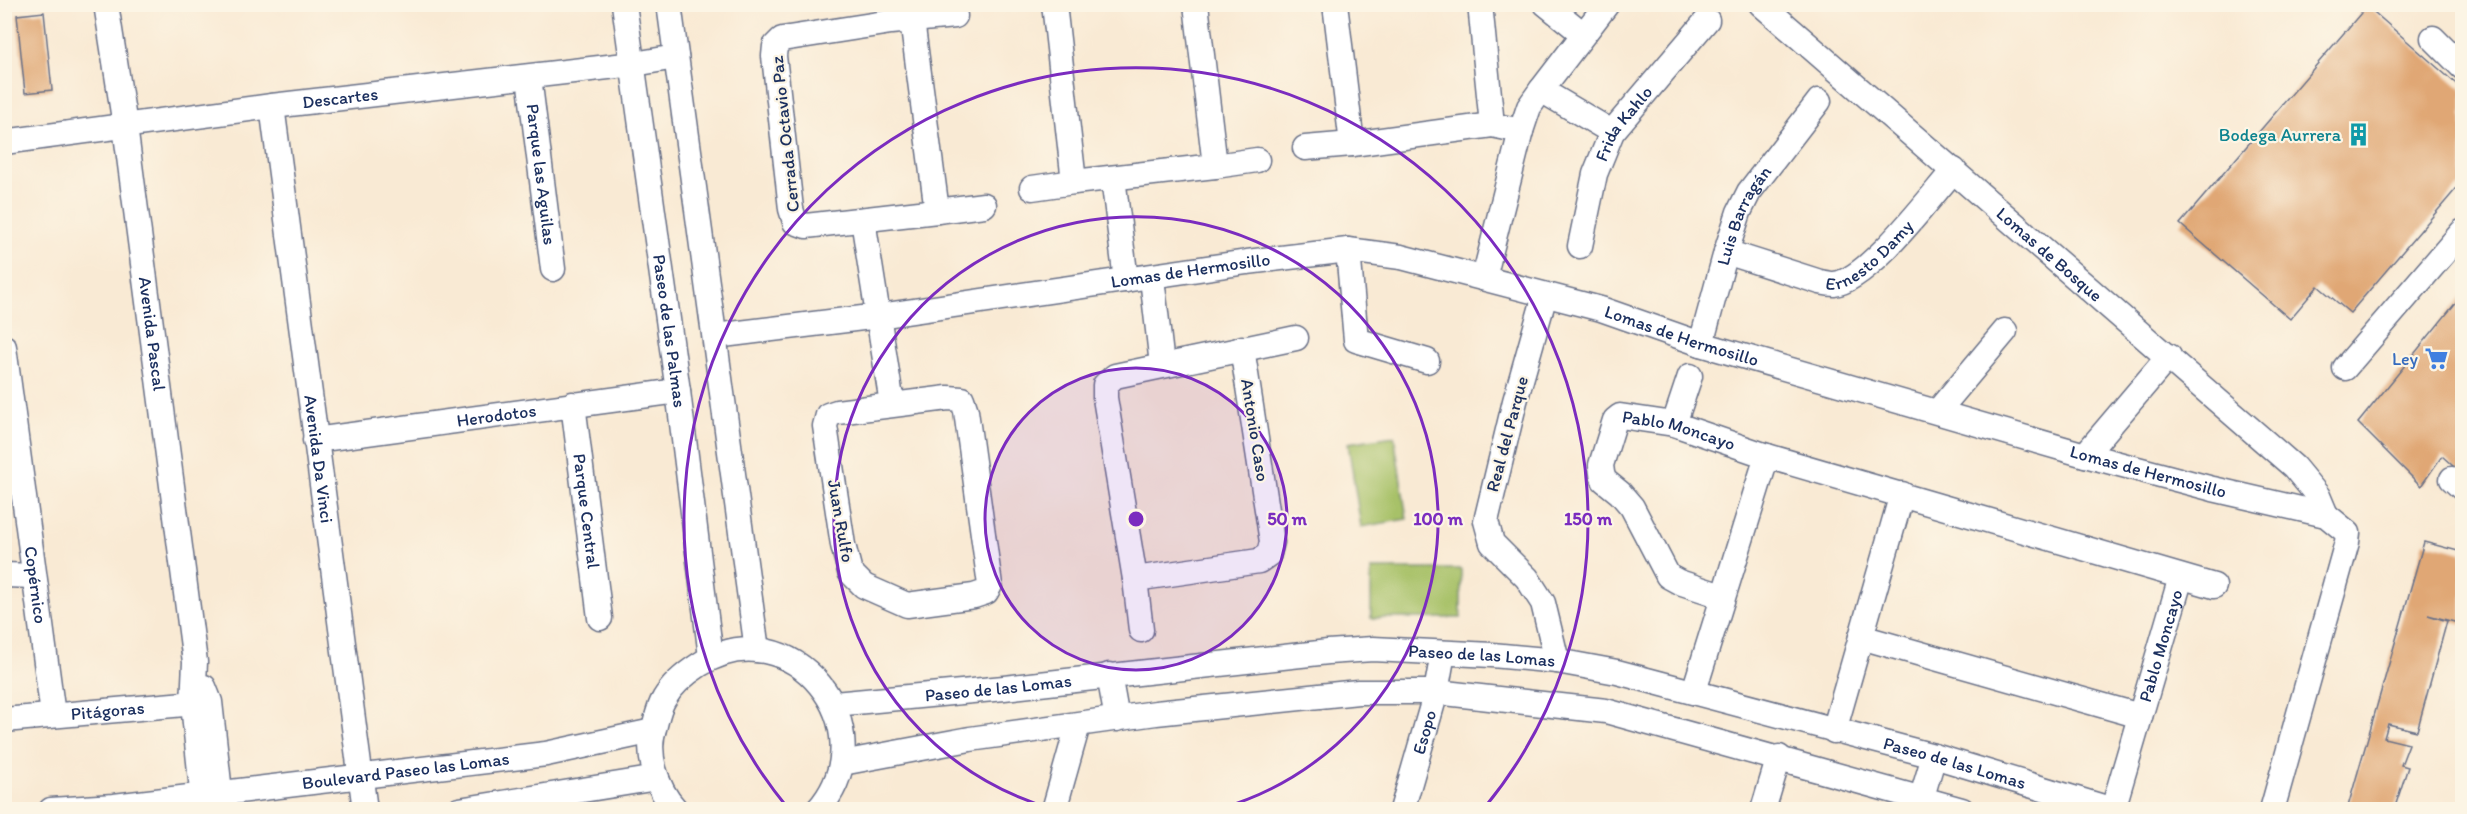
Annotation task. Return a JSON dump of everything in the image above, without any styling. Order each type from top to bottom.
[{"type":"street","name":"Avenida Pascal","points":[[106,4],[125,126],[212,802]]},
{"type":"street","name":"Paseo de las Palmas","points":[[624,4],[678,391],[711,657]]},
{"type":"street","points":[[669,4],[757,650]]},
{"type":"street","points":[[1054,4],[1074,182]]},
{"type":"street","points":[[1196,4],[1215,166]]},
{"type":"street","points":[[1335,4],[1352,144]]},
{"type":"street","points":[[1480,4],[1492,124]]},
{"type":"street","points":[[1546,4],[1583,34]]},
{"type":"street","points":[[1484,278],[1521,130],[1529,107],[1607,4]]},
{"type":"street","name":"Lomas de Bosque","points":[[1761,4],[2169,356],[2294,467],[2318,496],[2326,514]]},
{"type":"street","name":"Cerrada Octavio Paz","points":[[956,16],[891,22],[782,39],[776,46],[775,68],[791,209],[795,222],[806,226],[984,204]]},
{"type":"street","points":[[912,20],[937,211]]},
{"type":"street","name":"Frida Kahlo","points":[[1580,246],[1595,174],[1612,132],[1707,20]]},
{"type":"street","points":[[2433,39],[2463,67]]},
{"type":"street","name":"Descartes","points":[[4,142],[272,106],[529,77],[676,57]]},
{"type":"street","name":"Parque las Aguilas","points":[[529,77],[553,269]]},
{"type":"street","points":[[1541,90],[1612,132]]},
{"type":"street","name":"Luis Barragán","points":[[1701,344],[1726,252],[1739,213],[1749,192],[1819,101]]},
{"type":"street","name":"Avenida Da Vinci","points":[[272,106],[365,810]]},
{"type":"street","points":[[1305,148],[1352,144],[1492,124],[1521,130]]},
{"type":"street","points":[[1032,188],[1257,160]]},
{"type":"street","name":"Ernesto Damy","points":[[1726,252],[1820,282],[1834,284],[1860,272],[1879,256],[1954,170]]},
{"type":"street","points":[[1113,178],[1126,280]]},
{"type":"street","points":[[863,220],[892,404]]},
{"type":"street","points":[[2345,368],[2463,232]]},
{"type":"street","points":[[1348,250],[1356,340],[1427,361]]},
{"type":"street","name":"Lomas de Hermosillo","points":[[715,336],[879,316],[1152,278],[1247,262],[1348,250],[1401,257],[1600,309],[1701,344],[2085,455],[2213,489],[2326,514],[2348,533],[2347,542],[2272,810]]},
{"type":"street","points":[[1152,278],[1162,365]]},
{"type":"street","name":"Real del Parque","points":[[1545,295],[1509,422],[1486,521],[1492,543],[1527,578],[1543,603],[1557,661]]},
{"type":"street","points":[[1938,411],[2006,331]]},
{"type":"street","points":[[1141,630],[1135,579],[1105,398],[1105,385],[1114,376],[1296,338]]},
{"type":"street","name":"Copérnico","points":[[4,347],[10,432],[53,715]]},
{"type":"street","name":"Antonio Caso","points":[[1135,579],[1258,561],[1269,554],[1272,542],[1242,348]]},
{"type":"street","points":[[2085,455],[2169,356]]},
{"type":"street","points":[[1674,424],[1690,376]]},
{"type":"street","name":"Herodotos","points":[[315,440],[678,391]]},
{"type":"street","name":"Juan Rulfo","points":[[948,398],[962,399],[966,411],[990,585],[986,592],[974,596],[907,605],[864,586],[850,572],[843,545],[825,426],[828,415],[837,412],[892,404],[948,398]]},
{"type":"street","name":"Parque Central","points":[[573,404],[600,618]]},
{"type":"street","name":"Pablo Moncayo","points":[[1722,596],[1679,582],[1668,576],[1632,507],[1620,492],[1605,480],[1601,465],[1615,420],[1620,416],[1674,424],[1767,456],[2214,586]]},
{"type":"street","points":[[1694,691],[1767,456]]},
{"type":"street","points":[[1834,731],[1902,494]]},
{"type":"street","points":[[4,574],[33,576]]},
{"type":"street","name":"Pablo Moncayo","points":[[2113,809],[2181,577]]},
{"type":"street","name":"Pablo Moncayo","points":[[1861,637],[2140,716]]},
{"type":"street","name":"Paseo de las Lomas","points":[[834,704],[1373,649],[1557,661],[1617,672],[1694,691],[1834,731],[1934,756],[2113,809]]},
{"type":"street","points":[[676,810],[657,778],[652,755],[653,731],[663,700],[683,675],[711,657],[734,651],[757,650],[789,659],[815,678],[834,704],[841,723],[844,743],[842,763],[830,796],[818,810]]},
{"type":"street","name":"Esopo","points":[[1402,810],[1436,692],[1443,653]]},
{"type":"street","points":[[1109,675],[1117,719]]},
{"type":"street","name":"Paseo de las Lomas","points":[[842,763],[970,739],[1117,719],[1358,692],[1436,692],[1606,711],[1779,757],[1920,803],[1962,810]]},
{"type":"street","name":"Pitágoras","points":[[4,720],[201,703]]},
{"type":"street","points":[[1054,810],[1078,725]]},
{"type":"street","name":"Boulevard Paseo las Lomas","points":[[51,810],[212,802],[360,778],[546,754],[653,731]]},
{"type":"street","points":[[1920,803],[1934,756]]},
{"type":"street","points":[[1763,810],[1779,757]]},
{"type":"street","points":[[459,810],[516,805],[657,778]]},
{"type":"green space","points":[[1394,436],[1407,519],[1361,527],[1348,443]]},
{"type":"green space","points":[[1371,569],[1461,569],[1461,618],[1371,618]]},
{"type":"building","name":"Bodega Aurrera","points":[[2367,6],[2462,89],[2462,182],[2350,313],[2318,286],[2290,319],[2180,224]]},
{"type":"building","points":[[44,12],[52,90],[25,93],[17,15]]},
{"type":"building","name":"Ley","points":[[2462,295],[2462,474],[2442,456],[2421,486],[2358,423]]},
{"type":"building","points":[[2424,542],[2462,552],[2462,624],[2428,615],[2447,621],[2417,731],[2388,724],[2384,738],[2409,744],[2401,765],[2408,767],[2394,810],[2347,810]]},
{"type":"place","name":"Bodega Aurrera","points":[[2359,135]]},
{"type":"place","name":"Ley","points":[[2436,359]]}]
